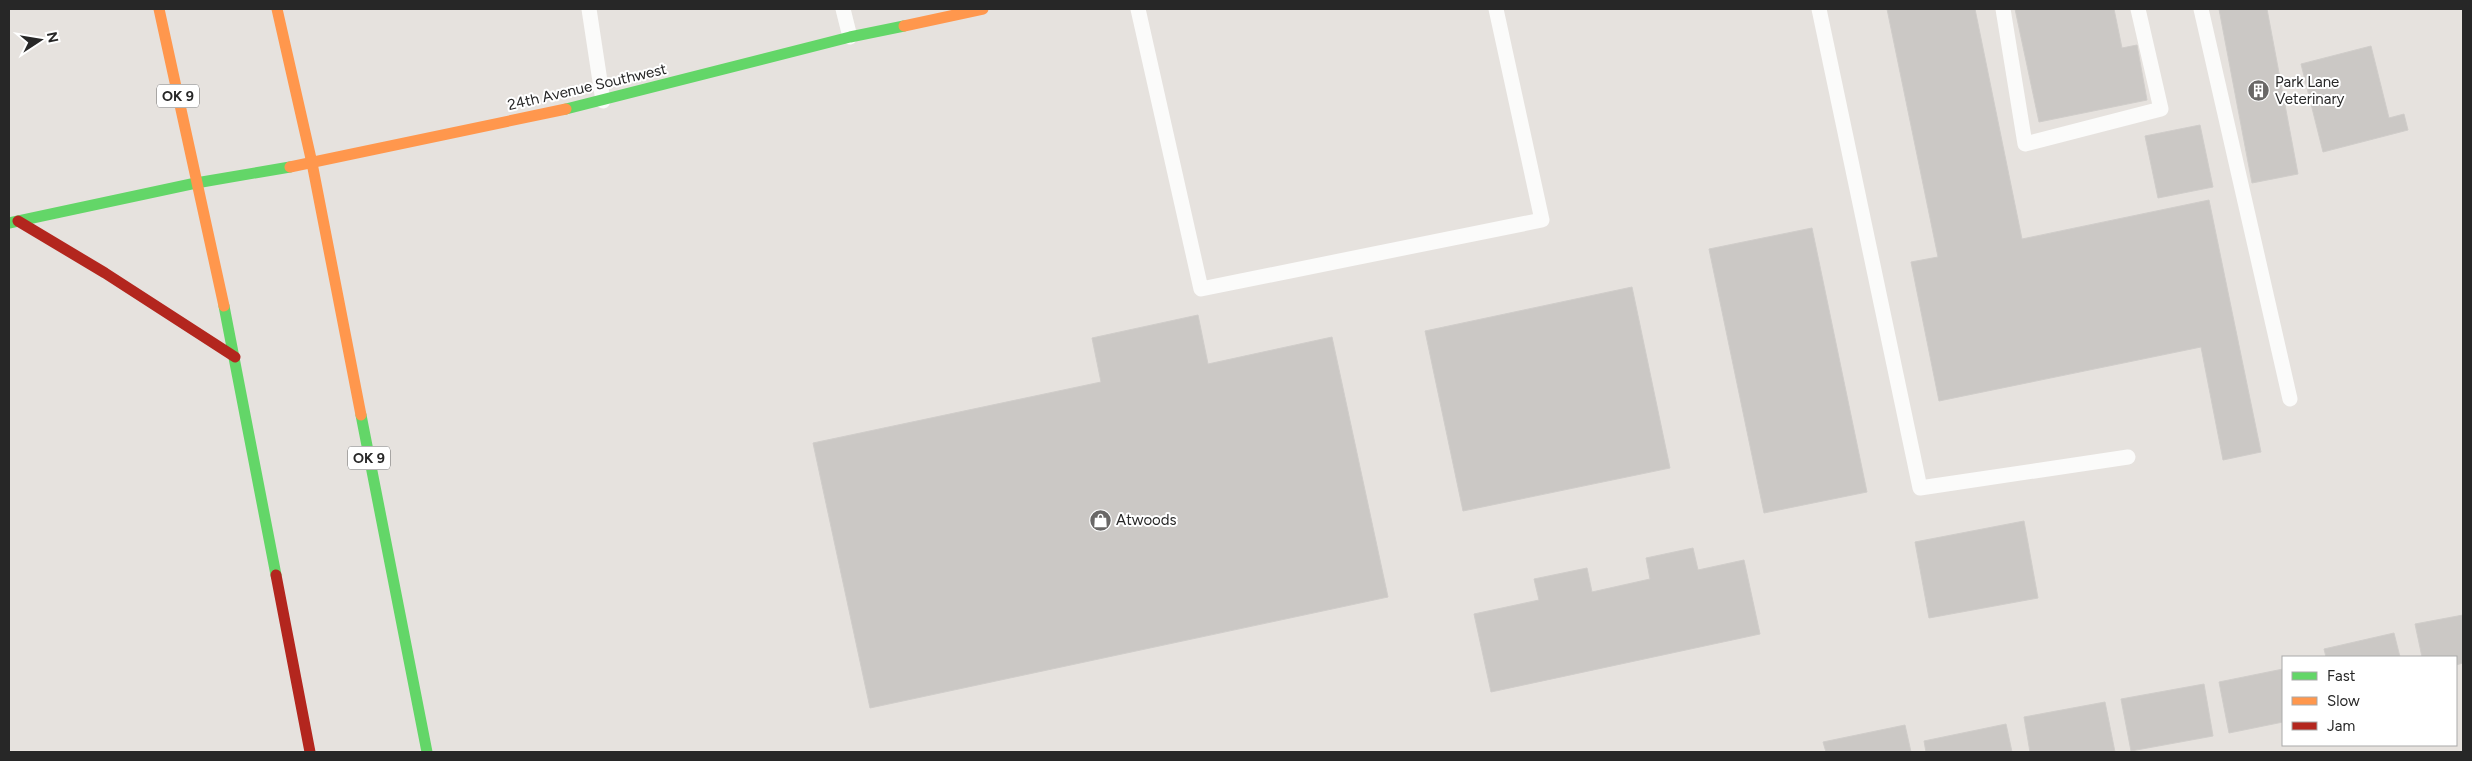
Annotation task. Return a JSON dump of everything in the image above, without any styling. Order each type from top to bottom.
[{"type":"main road","name":"OK 9","points":[[159,9],[235,357],[310,752]]},
{"type":"main road","name":"OK 9","points":[[278,9],[312,163],[427,752]]},
{"type":"main road","name":"24th Avenue Southwest","points":[[13,222],[196,183],[312,163],[603,101],[850,37],[919,15],[983,9]]},
{"type":"main road","points":[[13,222],[105,272],[235,357]]},
{"type":"lane","points":[[589,9],[603,101]]},
{"type":"lane","points":[[844,9],[850,37]]},
{"type":"lane","points":[[1138,9],[1201,289],[1542,220],[1496,9]]},
{"type":"lane","points":[[1820,9],[1920,488],[2128,457]]},
{"type":"lane","points":[[2003,9],[2025,144],[2161,109],[2138,9]]},
{"type":"lane","points":[[2201,9],[2290,400]]},
{"type":"building","points":[[1887,9],[1975,9],[2022,239],[2209,200],[2261,452],[2223,460],[2201,347],[1939,401],[1911,262],[1938,257]]},
{"type":"building","points":[[2015,9],[2114,9],[2122,48],[2137,45],[2147,100],[2039,122]]},
{"type":"building","name":"Park Lane Veterinary","points":[[2219,9],[2267,9],[2298,174],[2252,183]]},
{"type":"building","points":[[2371,46],[2389,118],[2404,114],[2408,130],[2323,152],[2301,64]]},
{"type":"building","points":[[2200,125],[2213,187],[2158,198],[2145,136]]},
{"type":"building","points":[[1812,228],[1867,492],[1764,513],[1709,249]]},
{"type":"building","points":[[1632,287],[1670,468],[1463,511],[1425,331]]},
{"type":"building","name":"Atwoods","points":[[1198,315],[1208,364],[1332,337],[1388,597],[870,708],[813,443],[1101,382],[1092,338]]},
{"type":"building","points":[[2024,521],[2038,598],[1929,618],[1915,542]]},
{"type":"building","points":[[1693,548],[1698,570],[1744,560],[1760,634],[1491,692],[1474,614],[1539,600],[1534,579],[1587,568],[1592,592],[1650,579],[1646,558]]},
{"type":"building","points":[[2463,615],[2463,663],[2457,665],[2457,656],[2422,656],[2415,624]]},
{"type":"building","points":[[2394,633],[2400,656],[2326,656],[2324,649]]},
{"type":"building","points":[[2282,669],[2282,722],[2229,733],[2219,682]]},
{"type":"building","points":[[2204,684],[2213,736],[2131,751],[2121,699]]},
{"type":"building","points":[[2105,702],[2115,752],[2030,752],[2024,717]]},
{"type":"building","points":[[2006,724],[2012,752],[1926,752],[1924,741]]},
{"type":"building","points":[[1905,725],[1911,752],[1826,752],[1823,742]]},
{"type":"traffic: fast","points":[[566,109],[850,37],[904,26]]},
{"type":"traffic: fast","points":[[9,223],[196,183],[290,167]]},
{"type":"traffic: fast","points":[[224,306],[276,575]]},
{"type":"traffic: fast","points":[[361,415],[427,752]]},
{"type":"traffic: slow","points":[[159,9],[224,306]]},
{"type":"traffic: slow","points":[[277,9],[312,163],[361,415]]},
{"type":"traffic: slow","points":[[904,26],[983,9]]},
{"type":"traffic: slow","points":[[290,167],[566,109]]},
{"type":"traffic: jam","points":[[18,221],[105,273],[235,357]]},
{"type":"traffic: jam","points":[[276,575],[310,752]]},
{"type":"place","name":"Park Lane Veterinary","points":[[2259,91]]},
{"type":"place","name":"Atwoods","points":[[1100,520]]}]
